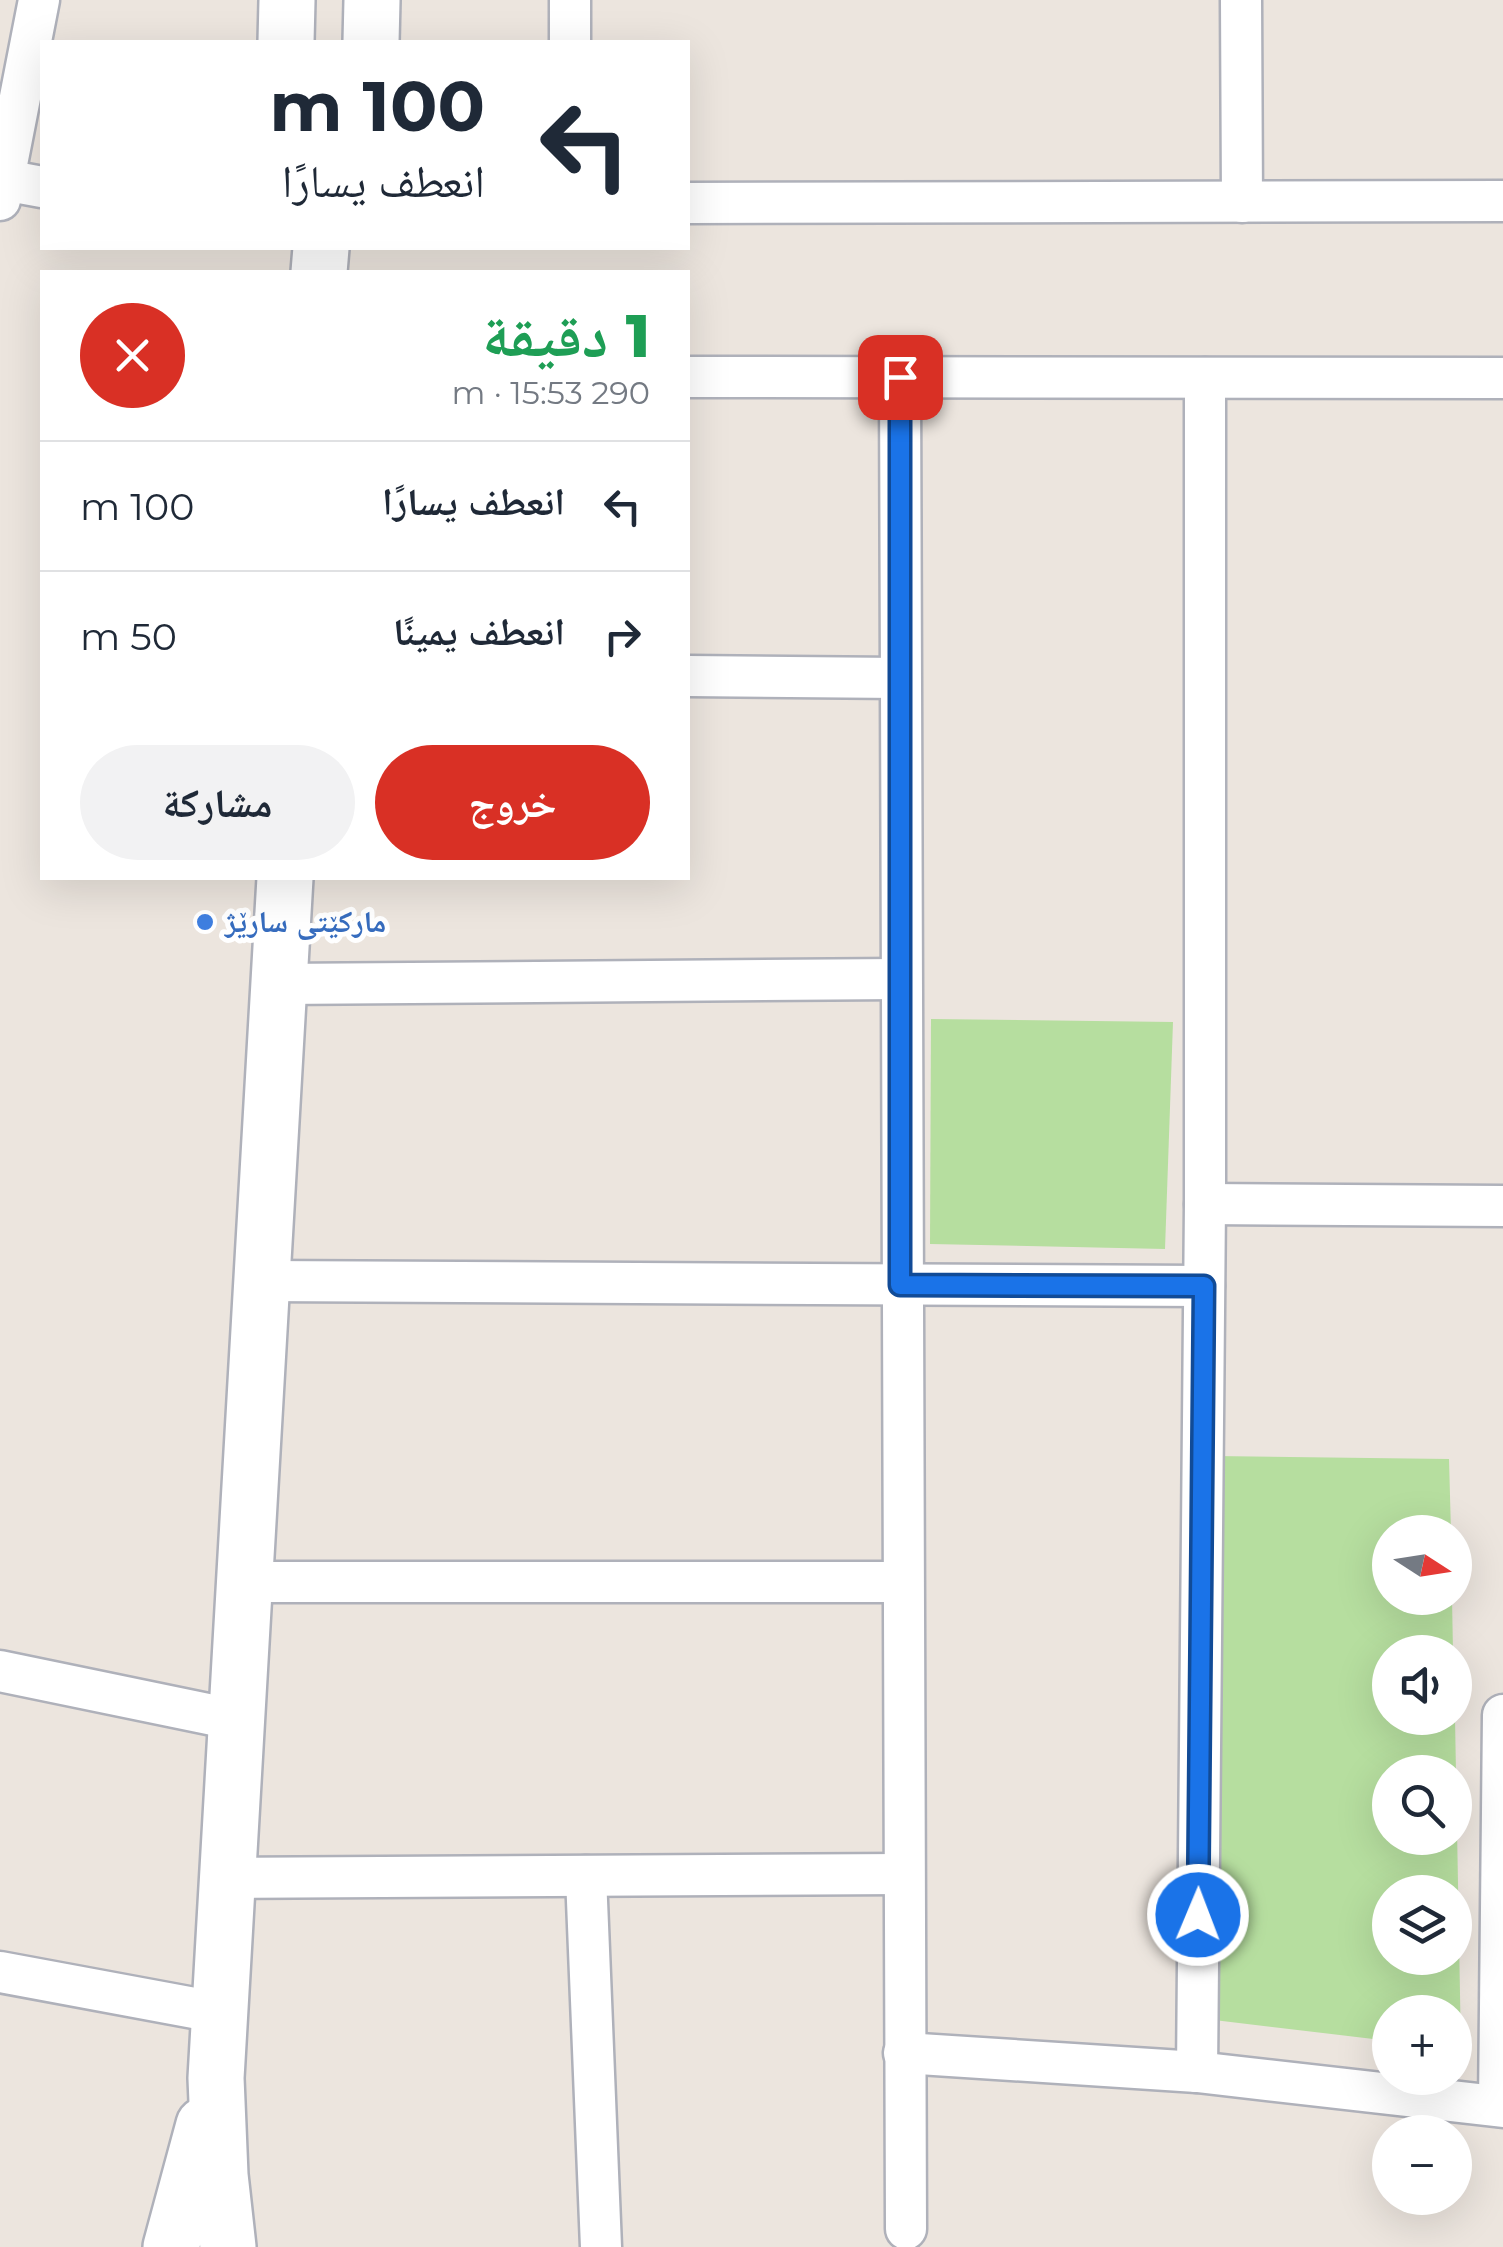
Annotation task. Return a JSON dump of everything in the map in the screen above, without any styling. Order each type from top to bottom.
[{"type":"street","points":[[15,189],[39,0]]},
{"type":"street","points":[[286,40],[287,0]]},
{"type":"street","points":[[371,40],[372,0]]},
{"type":"street","points":[[570,0],[570,40]]},
{"type":"street","points":[[1241,0],[1242,202]]},
{"type":"street","points":[[690,203],[1503,201]]},
{"type":"street","points":[[690,377],[1503,378]]},
{"type":"street","points":[[900,377],[906,2229]]},
{"type":"street","points":[[1197,2072],[1205,1204],[1205,378]]},
{"type":"street","points":[[690,676],[900,678]]},
{"type":"street","points":[[228,2247],[216,2078],[285,880]]},
{"type":"street","points":[[279,984],[900,978]]},
{"type":"street","points":[[1205,1204],[1503,1206]]},
{"type":"street","points":[[262,1281],[1204,1286]]},
{"type":"street","points":[[246,1582],[902,1582]]},
{"type":"street","points":[[0,1671],[238,1720]]},
{"type":"street","points":[[904,2053],[1197,2072],[1501,2106],[1503,1715]]},
{"type":"street","points":[[229,1878],[904,1874]]},
{"type":"street","points":[[586,1876],[601,2247]]},
{"type":"street","points":[[0,1972],[221,2013]]},
{"type":"street","points":[[171,2247],[216,2078]]},
{"type":"green space","points":[[931,1019],[1173,1022],[1165,1249],[930,1244]]},
{"type":"green space","points":[[1214,1456],[1449,1459],[1451,1515],[1372,1515],[1372,1615],[1452,1615],[1453,1635],[1372,1635],[1372,1735],[1455,1735],[1456,1755],[1372,1755],[1372,1855],[1457,1855],[1458,1875],[1372,1875],[1372,1975],[1460,1975],[1460,1995],[1372,1995],[1372,2039],[1214,2020]]},
{"type":"place","name":"مارکێتی سارێژ","points":[[205,922]]},
{"type":"route","points":[[900,377],[900,1285],[1204,1286],[1198,1915]]}]
